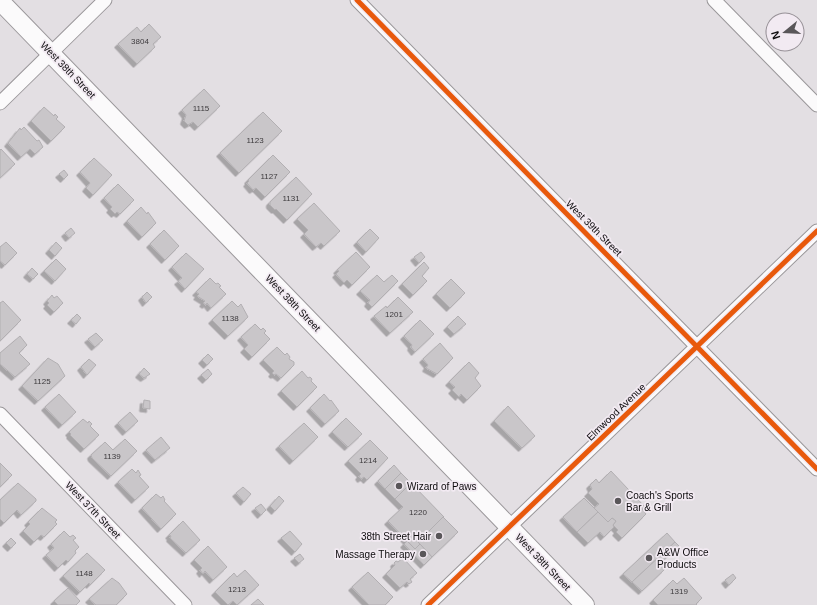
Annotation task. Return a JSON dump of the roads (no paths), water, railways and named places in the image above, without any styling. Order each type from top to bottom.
[{"type":"main road","name":"West 38th Street","points":[[0,1],[585,605]]},
{"type":"street","points":[[0,103],[105,0]]},
{"type":"street","name":"West 39th Street","points":[[357,0],[817,469]]},
{"type":"street","points":[[714,0],[817,105]]},
{"type":"street","name":"Elmwood Avenue","points":[[428,605],[817,232]]},
{"type":"street","name":"West 37th Street","points":[[0,414],[185,605]]},
{"type":"place","name":"Wizard of Paws","points":[[399,486]]},
{"type":"place","name":"Coach's Sports Bar & Grill","points":[[618,501]]},
{"type":"place","name":"38th Street Hair","points":[[439,536]]},
{"type":"place","name":"Massage Therapy","points":[[423,554]]},
{"type":"place","name":"A&W Office Products","points":[[649,558]]}]
